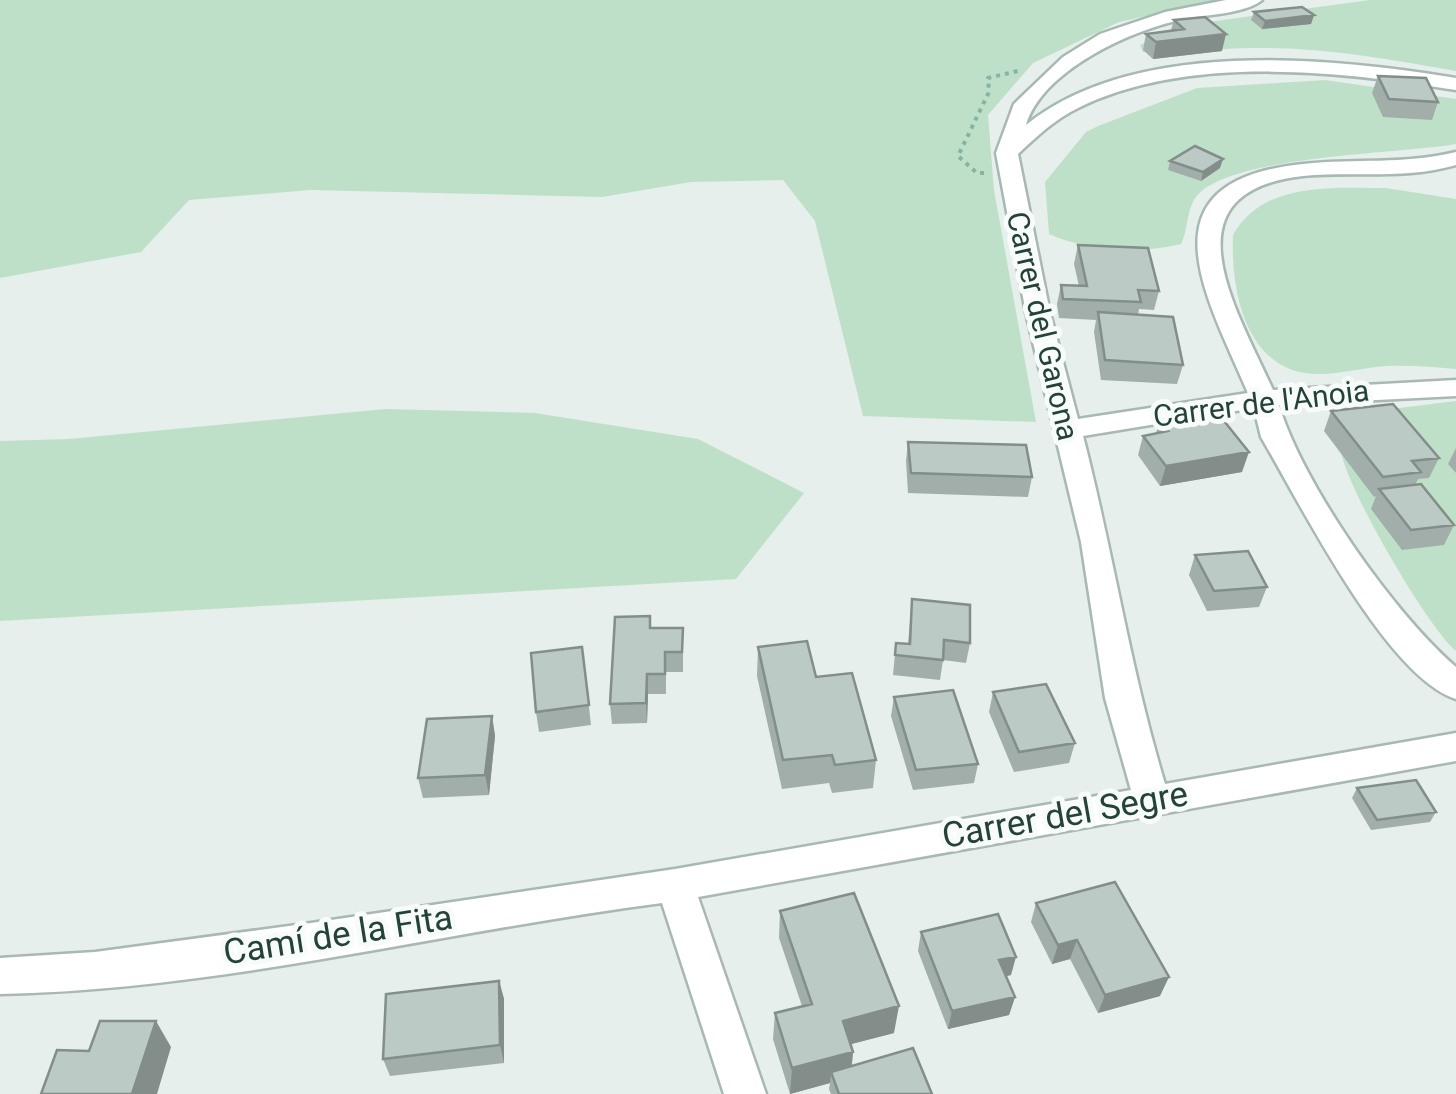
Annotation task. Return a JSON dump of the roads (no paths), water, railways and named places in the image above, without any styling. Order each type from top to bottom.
[{"type":"street","name":"Carrer del Garona","points":[[1152,800],[1122,698],[1096,542],[1016,214],[1007,153],[1021,108],[1070,61],[1107,38],[1172,16],[1253,0]]},
{"type":"street","points":[[1007,153],[1041,122],[1081,100],[1163,79],[1246,67],[1316,68],[1456,84]]},
{"type":"street","points":[[1456,158],[1423,168],[1320,169],[1256,180],[1230,194],[1214,212],[1206,234],[1218,296],[1264,398],[1276,438],[1375,602],[1418,652],[1456,686]]},
{"type":"street","points":[[1423,168],[1456,180]]},
{"type":"street","name":"Carrer de l'Anoia","points":[[1066,430],[1264,398],[1402,387],[1456,388]]},
{"type":"street","name":"Carrer del Segre","points":[[675,886],[1456,747]]},
{"type":"street","points":[[675,886],[745,1094]]},
{"type":"street","name":"Camí de la Fita","points":[[0,976],[49,976],[302,944],[560,899],[675,886]]}]
